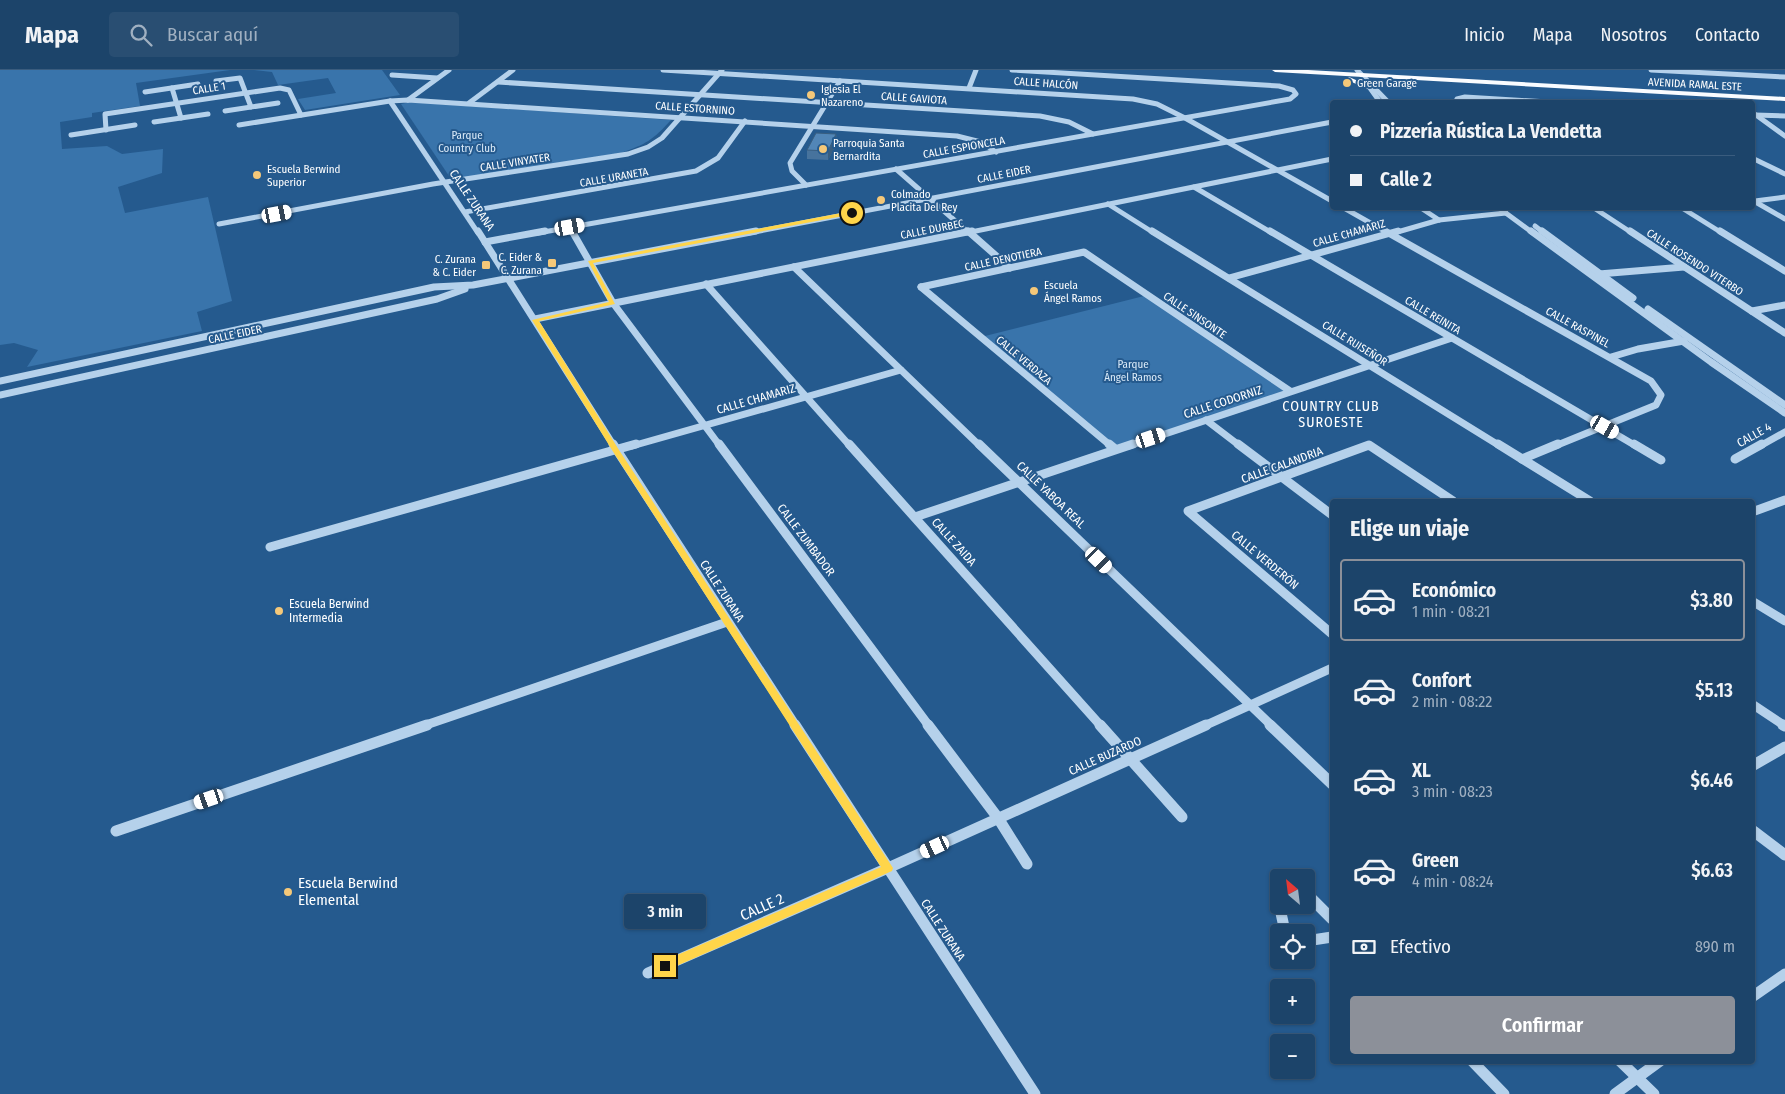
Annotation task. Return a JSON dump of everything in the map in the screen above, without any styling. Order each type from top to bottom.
[{"type":"main road","name":"AVENIDA RAMAL ESTE","points":[[1275,70],[1360,73],[1785,99]]},
{"type":"main road","name":"AVENIDA RAMAL ESTE","points":[[1396,70],[1785,92]]},
{"type":"main road","points":[[1287,71],[1347,78],[1377,86],[1403,80],[1434,79]]},
{"type":"street","points":[[408,100],[449,70]]},
{"type":"street","points":[[469,103],[513,70]]},
{"type":"street","name":"CALLE HALCÓN","points":[[663,70],[720,72],[1133,99],[1157,104],[1185,118]]},
{"type":"street","points":[[969,88],[976,70]]},
{"type":"street","points":[[1012,70],[1192,81],[1193,89]]},
{"type":"street","points":[[1651,70],[1785,77]]},
{"type":"street","name":"CALLE VINYATER","points":[[220,224],[446,183],[628,154],[648,147],[662,138],[720,72]]},
{"type":"street","points":[[1360,73],[1377,86],[1387,100]]},
{"type":"street","points":[[392,75],[438,78]]},
{"type":"street","points":[[216,82],[240,78],[251,107]]},
{"type":"street","points":[[806,185],[792,171],[790,163],[840,81]]},
{"type":"street","name":"CALLE ESPIONCELA","points":[[485,242],[1290,99],[1296,94],[1292,90],[1278,86],[1192,81]]},
{"type":"street","name":"CALLE GAVIOTA","points":[[498,82],[1049,117],[1069,122],[1093,134]]},
{"type":"street","points":[[145,92],[198,84]]},
{"type":"street","points":[[1377,86],[1380,100]]},
{"type":"street","points":[[172,88],[180,118]]},
{"type":"street","name":"CALLE 1","points":[[106,130],[105,114],[280,88],[289,90],[300,115]]},
{"type":"street","points":[[1458,100],[1457,99],[1474,98],[1502,100]]},
{"type":"street","name":"CALLE ESTORNINO","points":[[239,125],[390,101],[408,100],[957,136],[981,142],[996,152]]},
{"type":"street","name":"CALLE ZURANA","points":[[390,101],[509,278],[727,622],[1035,1094]]},
{"type":"street","points":[[225,111],[278,103]]},
{"type":"street","points":[[154,122],[208,114]]},
{"type":"street","points":[[1755,114],[1785,116]]},
{"type":"street","points":[[1755,115],[1785,136]]},
{"type":"street","points":[[1185,118],[1330,200]]},
{"type":"street","name":"CALLE URANETA","points":[[466,212],[666,178],[696,171],[718,158],[745,121]]},
{"type":"street","name":"CALLE EIDER","points":[[0,395],[428,301],[473,286],[509,278],[1330,122]]},
{"type":"street","points":[[71,136],[135,125]]},
{"type":"street","name":"CALLE DURBEC","points":[[535,320],[1330,159]]},
{"type":"street","points":[[1755,159],[1785,174]]},
{"type":"street","points":[[896,169],[1010,268]]},
{"type":"street","name":"CALLE REINITA","points":[[1194,187],[1661,460]]},
{"type":"street","points":[[1755,201],[1785,197]]},
{"type":"street","points":[[1755,202],[1785,219]]},
{"type":"street","name":"CALLE RUISEÑOR","points":[[1108,204],[1587,499]]},
{"type":"street","name":"CALLE RASPINEL","points":[[1348,210],[1611,357],[1651,381],[1661,395],[1656,405],[1522,459]]},
{"type":"street","points":[[1424,210],[1439,220]]},
{"type":"street","points":[[1507,210],[1785,404]]},
{"type":"street","points":[[1507,210],[1682,342],[1785,413]]},
{"type":"street","name":"CALLE CHAMARIZ","points":[[1229,278],[1439,220],[1507,210]]},
{"type":"street","name":"CALLE ROSENDO VITERBO","points":[[1597,210],[1785,333]]},
{"type":"street","points":[[1685,210],[1785,271]]},
{"type":"street","name":"CALLE ZUMBADOR","points":[[570,227],[613,303],[998,818],[1027,864]]},
{"type":"street","name":"CALLE DENOTIERA","points":[[921,287],[1084,252],[1088,255]]},
{"type":"street","name":"CALLE SINSONTE","points":[[1088,255],[1290,391]]},
{"type":"street","name":"CALLE YABOA REAL","points":[[794,267],[1330,782]]},
{"type":"street","points":[[1591,274],[1684,267]]},
{"type":"street","name":"CALLE ZAIDA","points":[[706,284],[1182,817]]},
{"type":"street","name":"CALLE EIDER","points":[[0,381],[434,287],[473,286]]},
{"type":"street","name":"CALLE VERDAZA","points":[[921,287],[1115,449]]},
{"type":"street","points":[[1752,311],[1785,305]]},
{"type":"street","name":"CALLE CODORNIZ","points":[[915,517],[1452,338]]},
{"type":"street","points":[[1611,357],[1638,349],[1692,340]]},
{"type":"street","name":"CALLE CHAMARIZ","points":[[270,546],[901,370]]},
{"type":"street","points":[[1206,420],[1330,513]]},
{"type":"street","name":"CALLE 4","points":[[1735,459],[1785,432]]},
{"type":"street","name":"CALLE CALANDRIA","points":[[1196,508],[1369,445],[1449,499]]},
{"type":"street","points":[[1755,511],[1785,500]]},
{"type":"street","name":"CALLE VERDERÓN","points":[[1196,508],[1188,511],[1330,632]]},
{"type":"street","points":[[1755,603],[1785,621]]},
{"type":"street","points":[[116,831],[727,622]]},
{"type":"street","name":"CALLE BUZARDO","points":[[888,868],[1330,669]]},
{"type":"street","points":[[1755,706],[1785,726]]},
{"type":"street","points":[[1755,764],[1785,747]]},
{"type":"street","points":[[1755,832],[1785,855]]},
{"type":"street","name":"CALLE 2","points":[[648,973],[888,868]]},
{"type":"street","points":[[1315,902],[1330,917]]},
{"type":"street","points":[[1315,940],[1330,937]]},
{"type":"street","points":[[1755,995],[1785,974]]},
{"type":"street","points":[[1475,1064],[1504,1094]]},
{"type":"street","points":[[1623,1064],[1654,1094]]},
{"type":"street","points":[[1615,1094],[1656,1064]]},
{"type":"green space","points":[[0,70],[230,70],[136,83],[140,106],[92,113],[92,117],[60,122],[62,149],[107,146],[122,154],[163,149],[162,173],[118,187],[125,213],[208,197],[232,301],[197,312],[202,331],[27,367],[38,350],[14,343],[0,345]]},
{"type":"green space","points":[[254,70],[382,70],[400,95],[305,110],[298,99],[336,93],[328,78],[278,85],[272,72]]},
{"type":"green space","name":"Parque Country Club","points":[[410,102],[671,120],[649,141],[621,153],[461,178],[449,176],[401,104]]},
{"type":"green space","name":"Parque Ángel Ramos","points":[[1148,295],[1290,391],[1115,449],[981,337]]},
{"type":"building","points":[[816,133],[836,134],[828,151],[807,150]]},
{"type":"place","name":"Green Garage","points":[[1347,83]]},
{"type":"place","name":"Iglesia El Nazareno","points":[[811,95]]},
{"type":"place","name":"Parroquia Santa Bernardita","points":[[823,149]]},
{"type":"place","name":"Escuela Berwind Superior","points":[[257,175]]},
{"type":"place","name":"Colmado Placita Del Rey","points":[[881,200]]},
{"type":"place","name":"C. Eider & C. Zurana","points":[[552,263]]},
{"type":"place","name":"C. Zurana & C. Eider","points":[[486,265]]},
{"type":"place","name":"Escuela Ángel Ramos","points":[[1034,291]]},
{"type":"place","name":"Escuela Berwind Intermedia","points":[[279,611]]},
{"type":"place","name":"Escuela Berwind Elemental","points":[[288,892]]},
{"type":"district","name":"COUNTRY CLUB SUROESTE","points":[[1331,414]]},
{"type":"route","points":[[665,966],[888,868],[616,450],[535,320],[613,303],[590,262],[852,213]]}]
